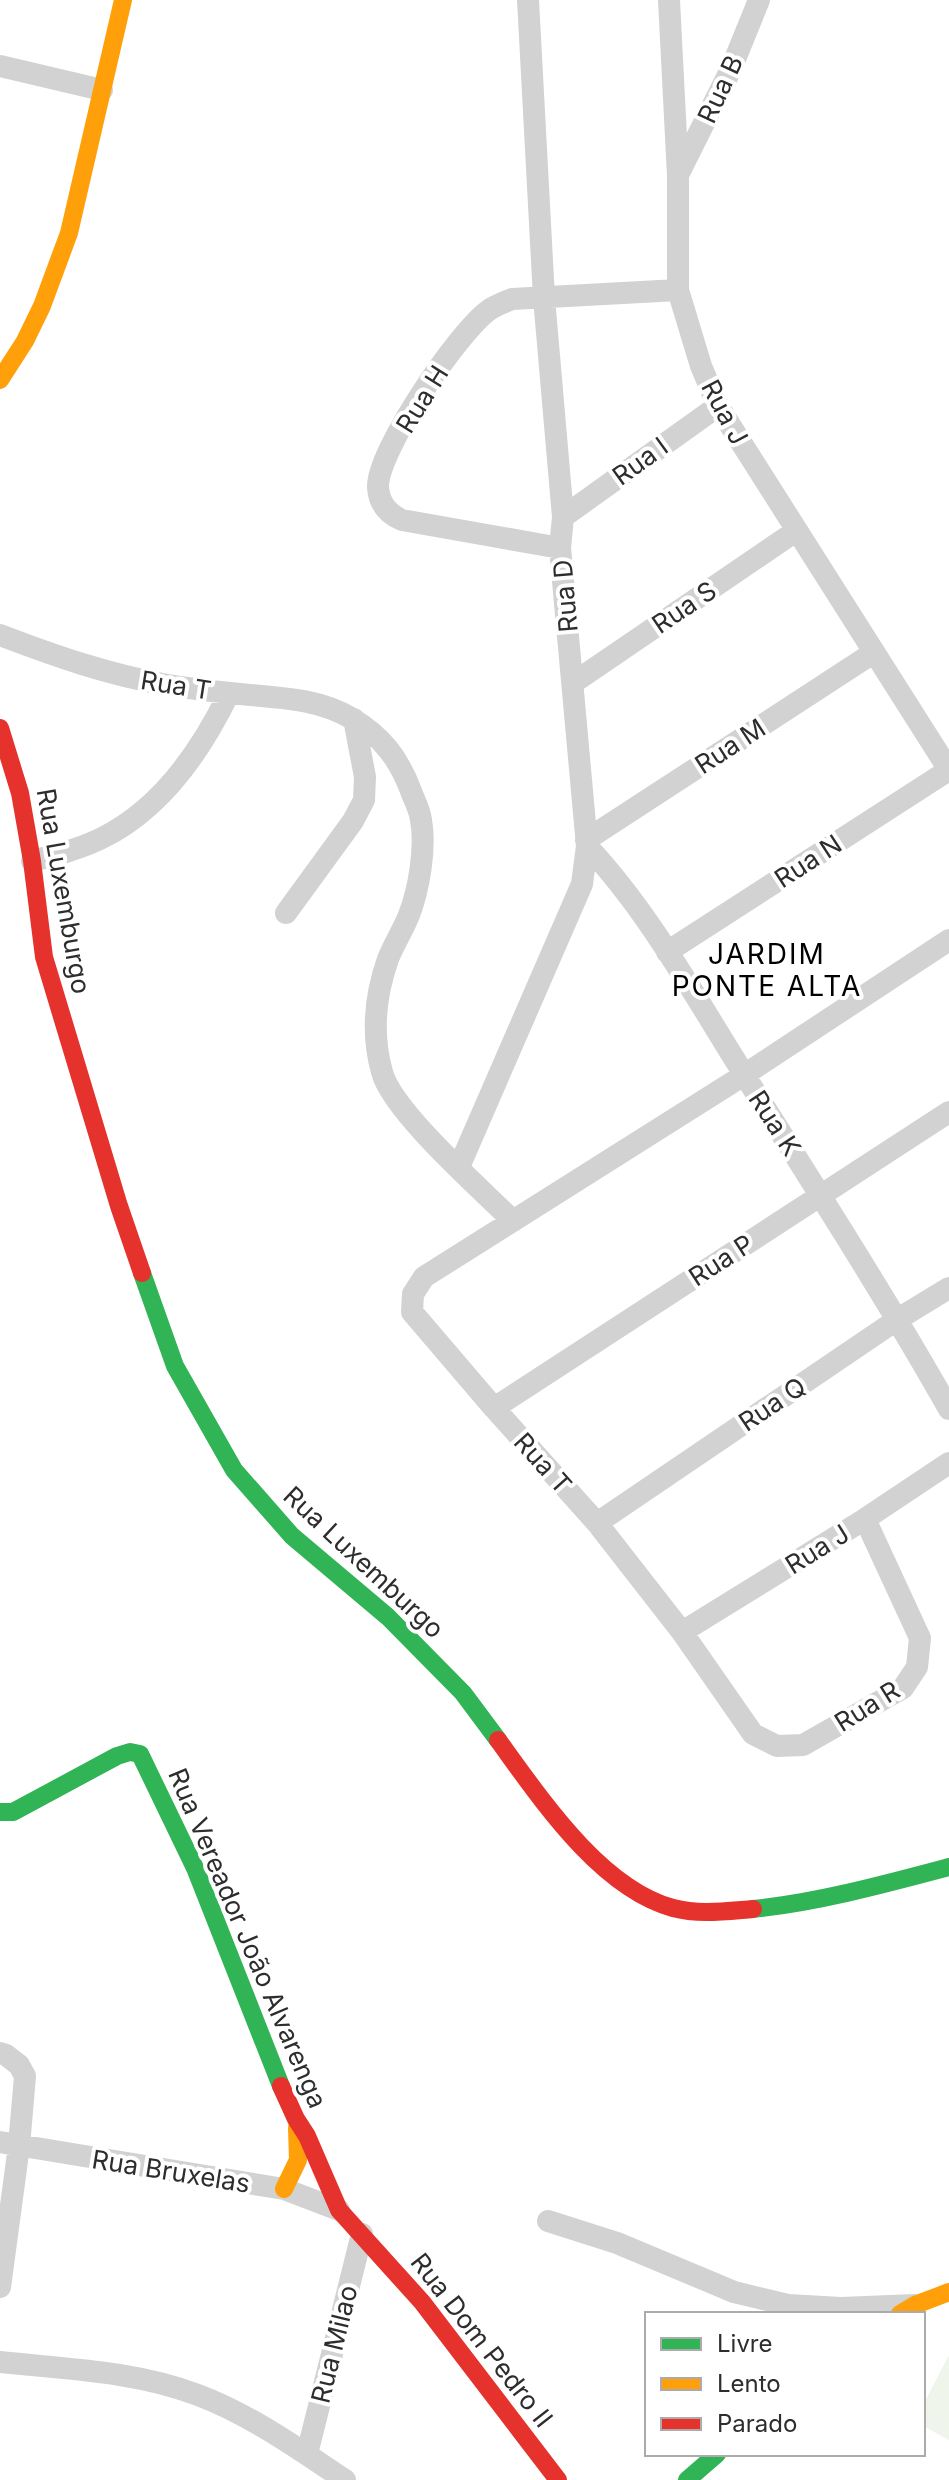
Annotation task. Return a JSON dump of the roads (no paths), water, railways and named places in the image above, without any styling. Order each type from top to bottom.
[{"type":"street","points":[[0,380],[25,341],[42,306],[69,233],[123,0]]},
{"type":"street","name":"Rua D","points":[[459,1167],[582,884],[586,843],[560,548],[563,517],[544,298],[528,0]]},
{"type":"street","name":"Rua J","points":[[669,0],[678,176],[678,290],[701,366],[718,406],[949,770]]},
{"type":"street","name":"Rua B","points":[[678,176],[731,69],[759,0]]},
{"type":"street","points":[[0,66],[102,90]]},
{"type":"street","name":"Rua H","points":[[560,548],[402,520],[391,515],[380,497],[378,484],[382,466],[409,414],[469,329],[489,310],[512,299],[678,290]]},
{"type":"street","name":"Rua I","points":[[563,517],[718,406]]},
{"type":"street","name":"Rua S","points":[[573,683],[796,531]]},
{"type":"street","name":"Rua T","points":[[0,635],[59,658],[126,677],[229,693],[305,700],[354,719],[382,741],[402,768],[421,820],[417,890],[389,958],[376,1001],[375,1038],[382,1075],[404,1110],[513,1221]]},
{"type":"street","name":"Rua M","points":[[586,843],[873,653]]},
{"type":"street","points":[[32,861],[103,838],[140,812],[181,773],[211,730],[229,693]]},
{"type":"street","points":[[286,913],[353,821],[364,800],[365,777],[354,719]]},
{"type":"street","name":"Rua Luxemburgo","points":[[0,728],[14,768],[32,861],[44,957],[119,1206],[175,1366],[234,1470],[292,1536],[388,1617],[463,1693],[532,1787],[597,1864],[633,1891],[674,1908],[718,1912],[779,1906],[949,1867]]},
{"type":"street","name":"Rua N","points":[[667,952],[949,770]]},
{"type":"street","name":"Rua K","points":[[586,843],[667,952],[898,1319],[949,1409]]},
{"type":"street","name":"Rua T","points":[[753,1734],[682,1632],[597,1523],[412,1312],[413,1294],[424,1277],[744,1075],[949,940]]},
{"type":"street","name":"Rua P","points":[[494,1408],[949,1112]]},
{"type":"street","name":"Rua Q","points":[[597,1523],[898,1319],[949,1288]]},
{"type":"street","name":"Rua J","points":[[682,1632],[949,1463]]},
{"type":"street","name":"Rua R","points":[[753,1734],[777,1746],[803,1745],[903,1688],[917,1667],[920,1638],[865,1519]]},
{"type":"street","name":"Rua Vereador João Alvarenga","points":[[0,1812],[13,1812],[117,1756],[130,1752],[140,1754],[195,1868],[296,2119],[307,2136],[339,2210],[362,2234]]},
{"type":"street","points":[[0,2053],[19,2065],[25,2076],[9,2144],[0,2287]]},
{"type":"street","points":[[284,2189],[300,2159],[296,2119]]},
{"type":"street","name":"Rua Bruxelas","points":[[9,2144],[284,2189],[339,2210]]},
{"type":"street","points":[[548,2221],[617,2243],[734,2292],[788,2305],[907,2310],[949,2292]]},
{"type":"street","name":"Rua Milao","points":[[307,2454],[362,2234]]},
{"type":"street","name":"Rua Dom Pedro II","points":[[362,2234],[422,2302],[558,2480]]},
{"type":"street","points":[[0,2362],[129,2375],[198,2395],[255,2421],[345,2480]]},
{"type":"street","points":[[687,2480],[715,2456]]},
{"type":"district","name":"JARDIM PONTE ALTA","points":[[767,970]]}]
